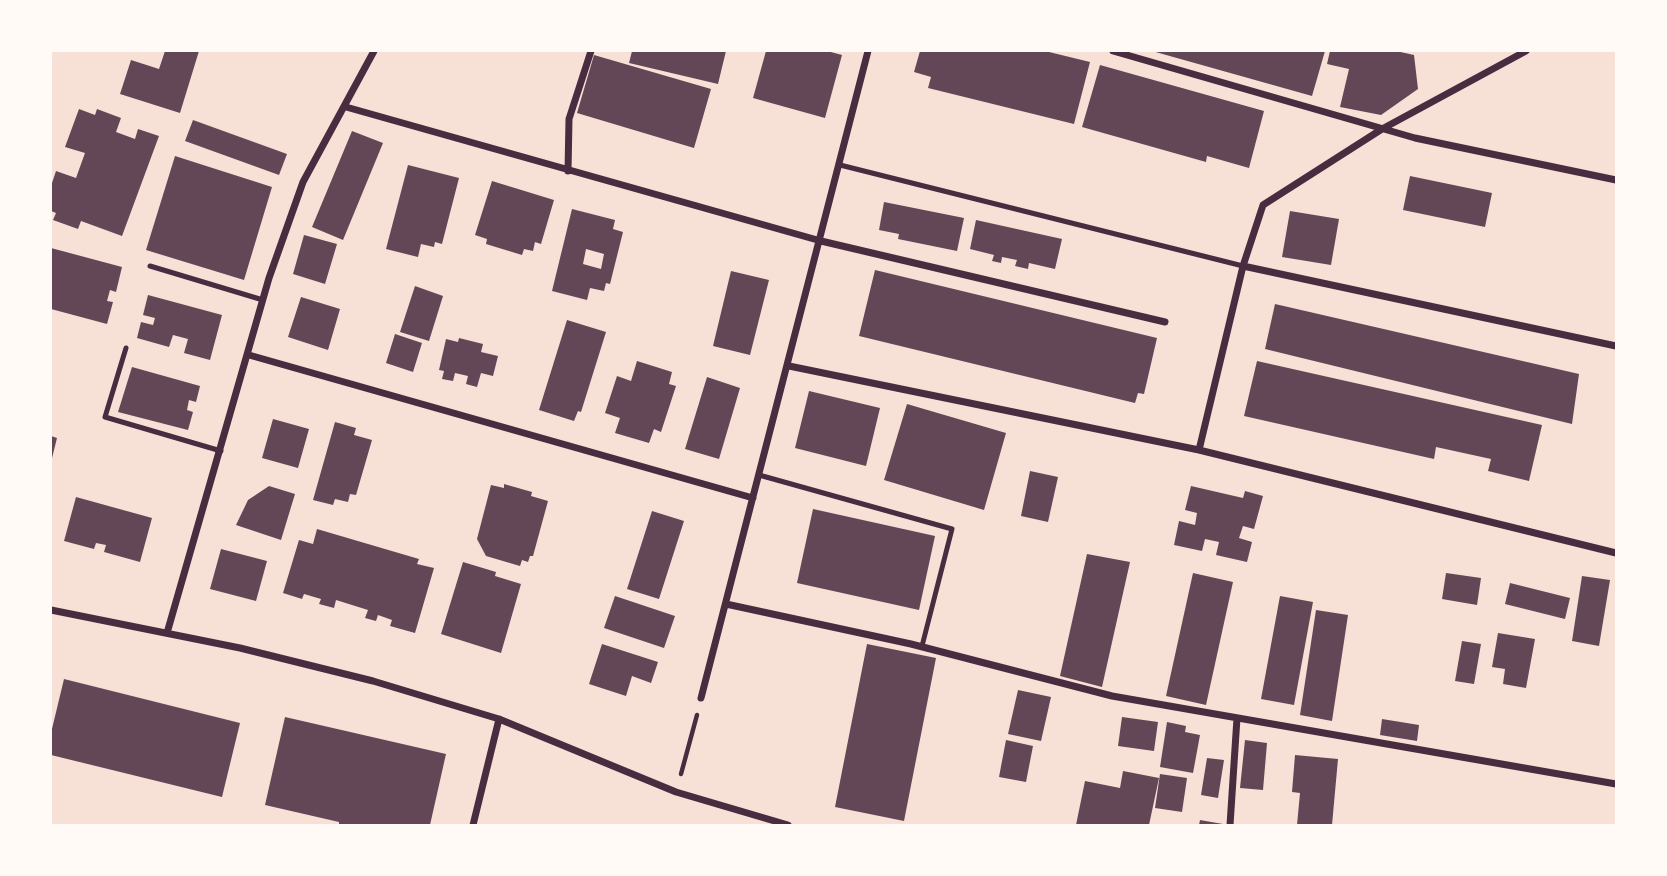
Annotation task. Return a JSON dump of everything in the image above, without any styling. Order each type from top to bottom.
[{"type":"street","points":[[167,633],[263,300],[303,182],[374,51]]},
{"type":"street","points":[[568,171],[569,119],[591,51]]},
{"type":"street","points":[[701,698],[789,366],[868,51]]},
{"type":"street","points":[[1113,51],[1382,129],[1616,180]]},
{"type":"street","points":[[1199,450],[1243,266],[1263,205],[1382,129],[1526,51]]},
{"type":"street","points":[[346,107],[821,241],[1165,322]]},
{"type":"street","points":[[1243,266],[1616,346]]},
{"type":"street","points":[[249,355],[753,498]]},
{"type":"street","points":[[789,366],[1199,450],[1616,553]]},
{"type":"street","points":[[726,604],[922,646],[1112,696],[1616,783]]},
{"type":"street","points":[[51,610],[167,633],[373,681],[499,719],[676,792],[788,825]]},
{"type":"street","points":[[1230,825],[1237,718]]},
{"type":"street","points":[[473,825],[499,719]]},
{"type":"lane","points":[[840,164],[1243,266]]},
{"type":"lane","points":[[150,266],[263,300]]},
{"type":"lane","points":[[126,348],[106,417],[221,451]]},
{"type":"lane","points":[[759,475],[952,529],[922,646]]},
{"type":"path","points":[[676,792],[701,698]]},
{"type":"building","points":[[165,51],[199,51],[180,113],[120,94],[131,60],[159,69]]},
{"type":"building","points":[[632,51],[726,51],[718,84],[629,63]]},
{"type":"building","points":[[766,51],[827,51],[842,55],[825,118],[753,98]]},
{"type":"building","points":[[920,51],[1045,51],[1090,62],[1074,124],[928,88],[931,77],[914,72]]},
{"type":"building","points":[[1152,51],[1325,51],[1312,96]]},
{"type":"building","points":[[1330,51],[1396,51],[1414,55],[1418,89],[1381,115],[1340,107],[1349,69],[1327,64]]},
{"type":"building","points":[[594,55],[711,89],[694,148],[577,113]]},
{"type":"building","points":[[1100,65],[1264,111],[1249,168],[1207,156],[1206,162],[1082,127]]},
{"type":"building","points":[[79,109],[95,115],[97,109],[121,118],[116,132],[135,139],[138,129],[159,136],[122,236],[81,221],[78,229],[53,220],[56,213],[51,211],[51,186],[56,171],[76,178],[85,153],[65,147]]},
{"type":"building","points":[[193,120],[287,154],[279,175],[185,141]]},
{"type":"building","points":[[352,131],[383,143],[343,240],[312,227]]},
{"type":"building","points":[[175,156],[272,187],[244,280],[146,250]]},
{"type":"building","points":[[408,165],[459,178],[442,244],[435,242],[434,247],[421,244],[418,257],[386,249]]},
{"type":"building","points":[[1410,176],[1492,193],[1485,227],[1403,210]]},
{"type":"building","points":[[492,181],[554,200],[541,244],[535,242],[533,251],[524,249],[522,255],[486,244],[487,239],[475,235]]},
{"type":"building","points":[[884,202],[964,218],[957,251],[898,239],[899,234],[879,230]]},
{"type":"building","points":[[572,209],[615,220],[613,229],[623,232],[610,284],[606,283],[604,291],[590,288],[587,300],[552,291]],"holes":[[[586,249],[604,254],[601,269],[583,264]]]},
{"type":"building","points":[[1290,211],[1339,219],[1331,265],[1282,257]]},
{"type":"building","points":[[976,220],[1062,239],[1055,269],[1029,263],[1028,269],[1015,266],[1017,260],[1002,257],[1001,263],[992,261],[994,255],[970,249]]},
{"type":"building","points":[[304,235],[337,244],[325,284],[293,274]]},
{"type":"building","points":[[51,248],[122,267],[116,292],[110,290],[107,301],[113,302],[107,324],[51,309]]},
{"type":"building","points":[[875,270],[1157,338],[1144,394],[1138,393],[1135,403],[859,336]]},
{"type":"building","points":[[731,271],[769,280],[750,355],[713,346]]},
{"type":"building","points":[[415,286],[443,296],[429,341],[400,332]]},
{"type":"building","points":[[148,295],[222,315],[210,360],[184,353],[188,339],[173,335],[169,347],[137,338],[141,322],[153,325],[155,318],[143,315]]},
{"type":"building","points":[[301,297],[340,309],[328,350],[288,337]]},
{"type":"building","points":[[1275,304],[1579,374],[1572,424],[1265,349]]},
{"type":"building","points":[[567,320],[606,332],[581,412],[578,411],[574,421],[539,410]]},
{"type":"building","points":[[395,334],[422,343],[413,372],[386,363]]},
{"type":"building","points":[[459,338],[483,344],[481,352],[498,356],[493,376],[481,373],[477,387],[466,384],[468,376],[455,373],[453,381],[442,379],[444,371],[439,370],[446,339],[458,342]]},
{"type":"building","points":[[637,361],[672,372],[669,384],[676,386],[661,432],[654,429],[649,443],[615,433],[620,418],[605,413],[617,376],[631,381]]},
{"type":"building","points":[[1257,361],[1542,425],[1529,481],[1488,471],[1491,459],[1436,447],[1434,459],[1244,416]]},
{"type":"building","points":[[132,367],[200,386],[196,402],[189,400],[187,410],[193,412],[188,430],[118,412]]},
{"type":"building","points":[[707,377],[740,388],[719,459],[685,449]]},
{"type":"building","points":[[809,391],[880,408],[866,466],[795,448]]},
{"type":"building","points":[[907,404],[1006,433],[984,510],[884,480]]},
{"type":"building","points":[[273,419],[309,429],[298,468],[262,458]]},
{"type":"building","points":[[335,422],[356,428],[354,435],[372,440],[356,495],[350,494],[348,502],[335,499],[333,505],[313,500]]},
{"type":"building","points":[[51,436],[57,438],[52,458],[51,458]]},
{"type":"building","points":[[1030,471],[1058,477],[1048,522],[1021,516]]},
{"type":"building","points":[[504,484],[532,492],[531,496],[548,501],[533,556],[530,556],[528,562],[522,560],[520,566],[486,556],[477,539],[491,485],[504,488]]},
{"type":"building","points":[[269,486],[295,494],[281,540],[236,525],[248,500]]},
{"type":"building","points":[[1191,486],[1243,498],[1245,491],[1263,496],[1254,529],[1243,526],[1239,538],[1252,542],[1247,562],[1216,555],[1219,542],[1205,539],[1202,551],[1174,545],[1179,521],[1195,525],[1197,513],[1185,510]]},
{"type":"building","points":[[76,497],[152,518],[140,562],[104,552],[106,545],[96,543],[94,549],[64,541]]},
{"type":"building","points":[[813,509],[935,536],[919,610],[797,583]]},
{"type":"building","points":[[652,511],[684,521],[659,599],[627,589]]},
{"type":"building","points":[[317,529],[419,559],[417,564],[434,568],[415,633],[390,626],[392,620],[378,615],[376,621],[365,618],[368,610],[336,600],[334,608],[319,604],[321,599],[304,594],[302,599],[283,593],[299,540],[313,544]]},
{"type":"building","points":[[221,549],[267,561],[256,601],[210,589]]},
{"type":"building","points":[[1087,554],[1130,562],[1102,687],[1060,676]]},
{"type":"building","points":[[463,562],[496,572],[495,576],[521,584],[501,653],[441,634]]},
{"type":"building","points":[[1193,573],[1233,582],[1206,705],[1166,696]]},
{"type":"building","points":[[1446,573],[1481,578],[1477,605],[1442,599]]},
{"type":"building","points":[[1582,576],[1610,580],[1599,646],[1572,641]]},
{"type":"building","points":[[1510,583],[1570,598],[1565,619],[1505,604]]},
{"type":"building","points":[[615,596],[675,616],[664,648],[604,628]]},
{"type":"building","points":[[1280,596],[1313,602],[1294,705],[1261,699]]},
{"type":"building","points":[[1316,610],[1348,615],[1332,721],[1300,715]]},
{"type":"building","points":[[1498,633],[1535,639],[1526,688],[1503,684],[1505,669],[1492,667]]},
{"type":"building","points":[[1462,641],[1481,644],[1474,684],[1455,681]]},
{"type":"building","points":[[602,644],[658,662],[651,683],[632,676],[626,696],[589,684]]},
{"type":"building","points":[[867,644],[936,658],[904,821],[835,807]]},
{"type":"building","points":[[64,679],[240,723],[222,797],[51,755],[51,733]]},
{"type":"building","points":[[1018,690],[1051,697],[1041,741],[1008,734]]},
{"type":"building","points":[[285,717],[446,754],[430,825],[339,825],[339,822],[265,805]]},
{"type":"building","points":[[1122,717],[1158,722],[1154,751],[1118,746]]},
{"type":"building","points":[[1382,719],[1419,725],[1417,741],[1380,735]]},
{"type":"building","points":[[1167,722],[1186,726],[1185,732],[1200,735],[1193,773],[1160,767]]},
{"type":"building","points":[[1006,740],[1033,746],[1026,782],[999,777]]},
{"type":"building","points":[[1245,740],[1267,743],[1263,790],[1240,788]]},
{"type":"building","points":[[1295,755],[1338,759],[1332,825],[1297,825],[1300,793],[1292,792]]},
{"type":"building","points":[[1207,758],[1224,760],[1218,798],[1201,795]]},
{"type":"building","points":[[1123,771],[1159,778],[1149,825],[1076,825],[1085,781],[1120,788]]},
{"type":"building","points":[[1160,774],[1187,778],[1182,812],[1155,808]]},
{"type":"building","points":[[1200,820],[1223,824],[1223,825],[1199,825]]}]
